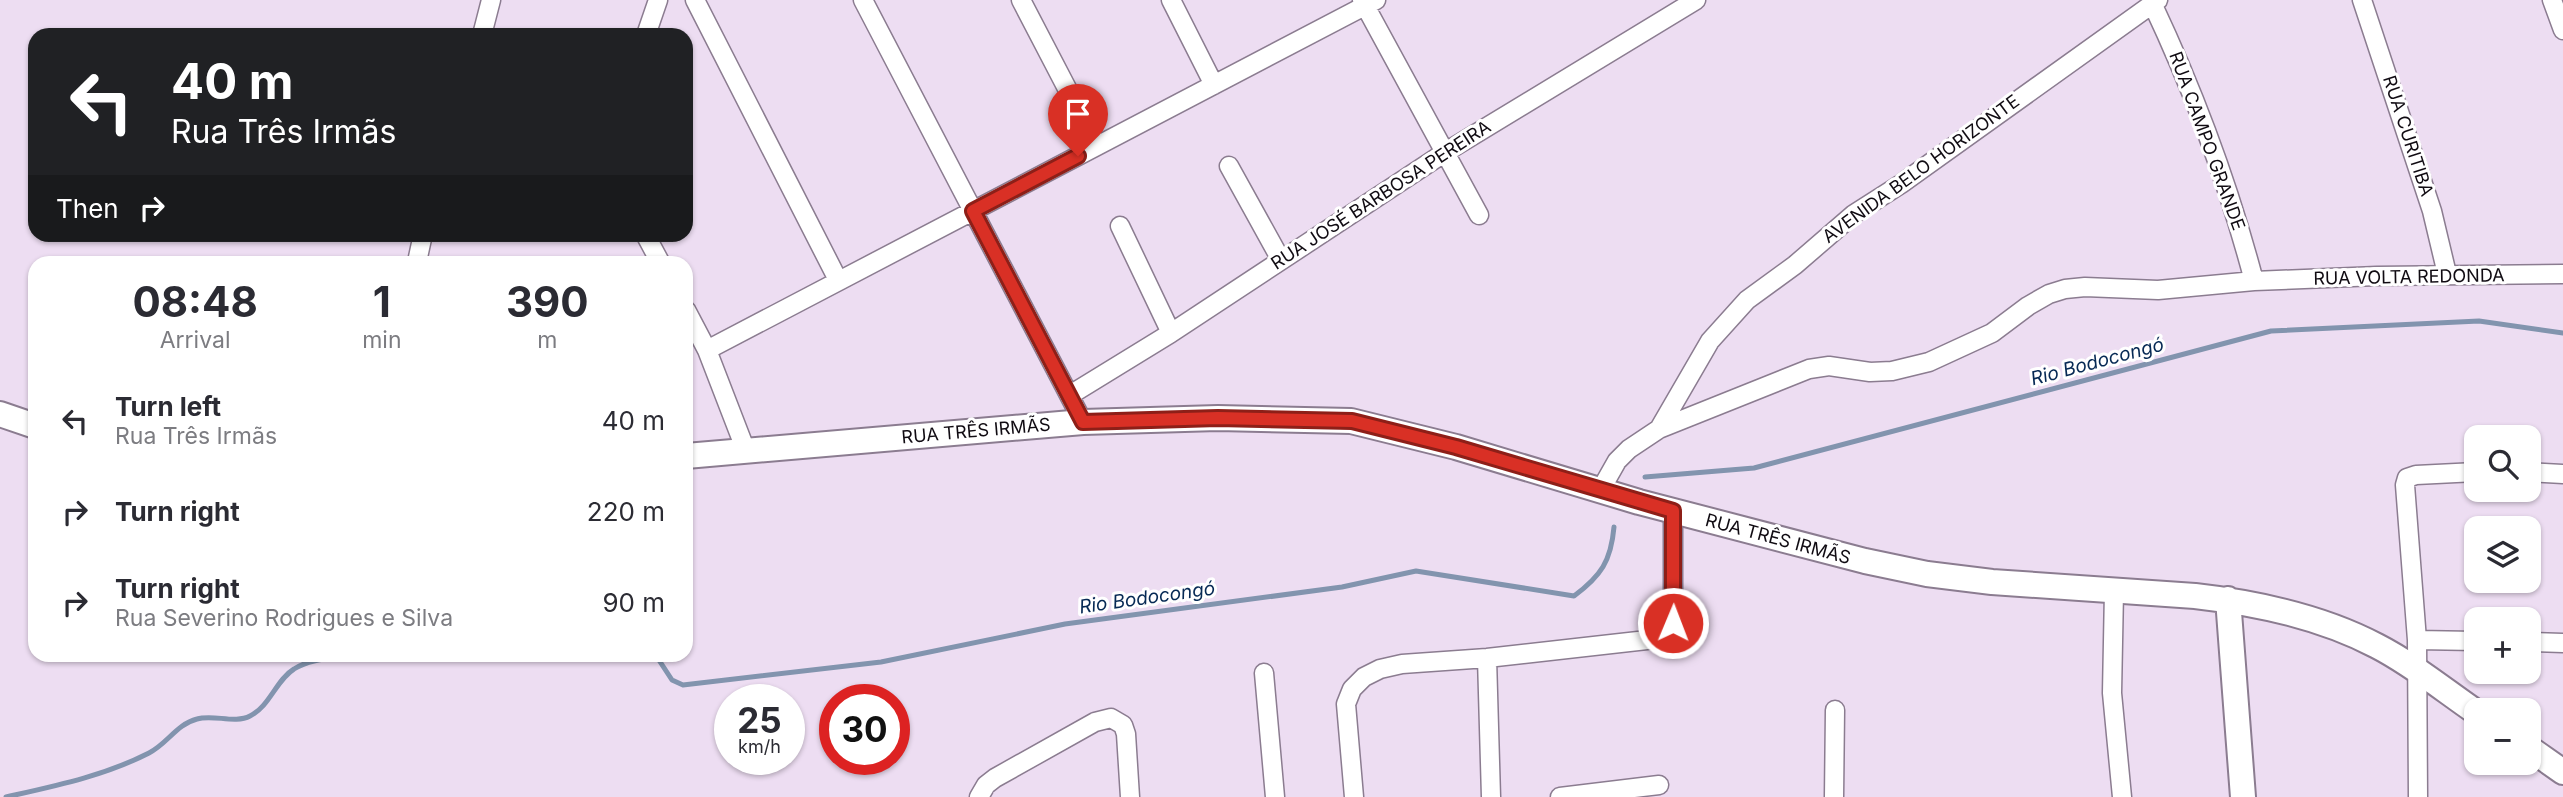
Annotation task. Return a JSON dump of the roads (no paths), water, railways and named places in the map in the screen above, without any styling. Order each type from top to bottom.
[{"type":"street","points":[[484,28],[491,0]]},
{"type":"street","points":[[648,28],[658,0]]},
{"type":"street","points":[[695,0],[838,280]]},
{"type":"street","points":[[863,0],[1083,422]]},
{"type":"street","points":[[1021,0],[1097,146]]},
{"type":"street","points":[[1171,0],[1214,85]]},
{"type":"street","name":"RUA JOSÉ BARBOSA PEREIRA","points":[[1070,395],[1171,333],[1444,153],[1696,0]]},
{"type":"street","name":"RUA CURITIBA","points":[[2362,0],[2432,211],[2447,274]]},
{"type":"street","points":[[2552,0],[2563,30]]},
{"type":"street","name":"RUA CAMPO GRANDE","points":[[2155,1],[2227,190],[2254,281]]},
{"type":"street","name":"AVENIDA BELO HORIZONTE","points":[[1659,429],[1710,341],[1747,300],[1795,265],[1854,214],[1901,184],[2155,1]]},
{"type":"street","points":[[707,350],[1368,2],[1444,153],[1479,215]]},
{"type":"street","points":[[1229,166],[1281,260]]},
{"type":"street","points":[[1120,226],[1171,333]]},
{"type":"street","name":"RUA VOLTA REDONDA","points":[[1659,429],[1809,369],[1829,366],[1870,372],[1929,362],[1992,333],[2049,293],[2065,289],[2085,287],[2158,290],[2254,281],[2447,274],[2563,274]]},
{"type":"street","points":[[693,323],[707,350],[746,451]]},
{"type":"street","points":[[0,414],[28,424]]},
{"type":"street","name":"RUA TRÊS IRMÃS","points":[[693,455],[1083,422],[1218,418],[1352,421],[1456,447],[1639,502],[1927,575],[2228,599],[2271,608],[2332,626],[2380,648],[2464,704]]},
{"type":"street","points":[[1603,492],[1617,461],[1629,449],[1659,429]]},
{"type":"street","points":[[2418,797],[2417,640],[2405,485],[2407,478],[2432,472],[2464,472]]},
{"type":"street","points":[[2541,473],[2563,474]]},
{"type":"street","points":[[1354,797],[1346,704],[1352,689],[1364,677],[1380,669],[1402,664],[1487,658],[1647,640],[1667,634],[1673,623],[1673,511]]},
{"type":"street","points":[[2114,591],[2112,693],[2122,797]]},
{"type":"street","points":[[2228,599],[2244,797]]},
{"type":"street","points":[[2417,640],[2464,641]]},
{"type":"street","points":[[2541,642],[2563,643]]},
{"type":"street","points":[[1487,658],[1491,797]]},
{"type":"street","points":[[1265,673],[1275,797]]},
{"type":"street","points":[[1834,797],[1835,710]]},
{"type":"street","points":[[979,797],[986,785],[995,778],[1095,722],[1111,718],[1123,725],[1126,734],[1130,797]]},
{"type":"street","points":[[2541,756],[2563,772]]},
{"type":"street","points":[[1560,797],[1659,785]]},
{"type":"waterway","name":"Rio Bodocongó","points":[[1645,477],[1754,468],[2271,331],[2479,321],[2563,333]]},
{"type":"waterway","name":"Rio Bodocongó","points":[[660,662],[672,680],[683,685],[881,662],[1065,624],[1342,587],[1416,571],[1574,596],[1591,582],[1603,567],[1614,527]]},
{"type":"waterway","name":"Rio Bodocongó","points":[[6,797],[79,780],[115,768],[149,753],[184,725],[197,719],[238,719],[250,716],[263,706],[288,674],[310,662]]}]
